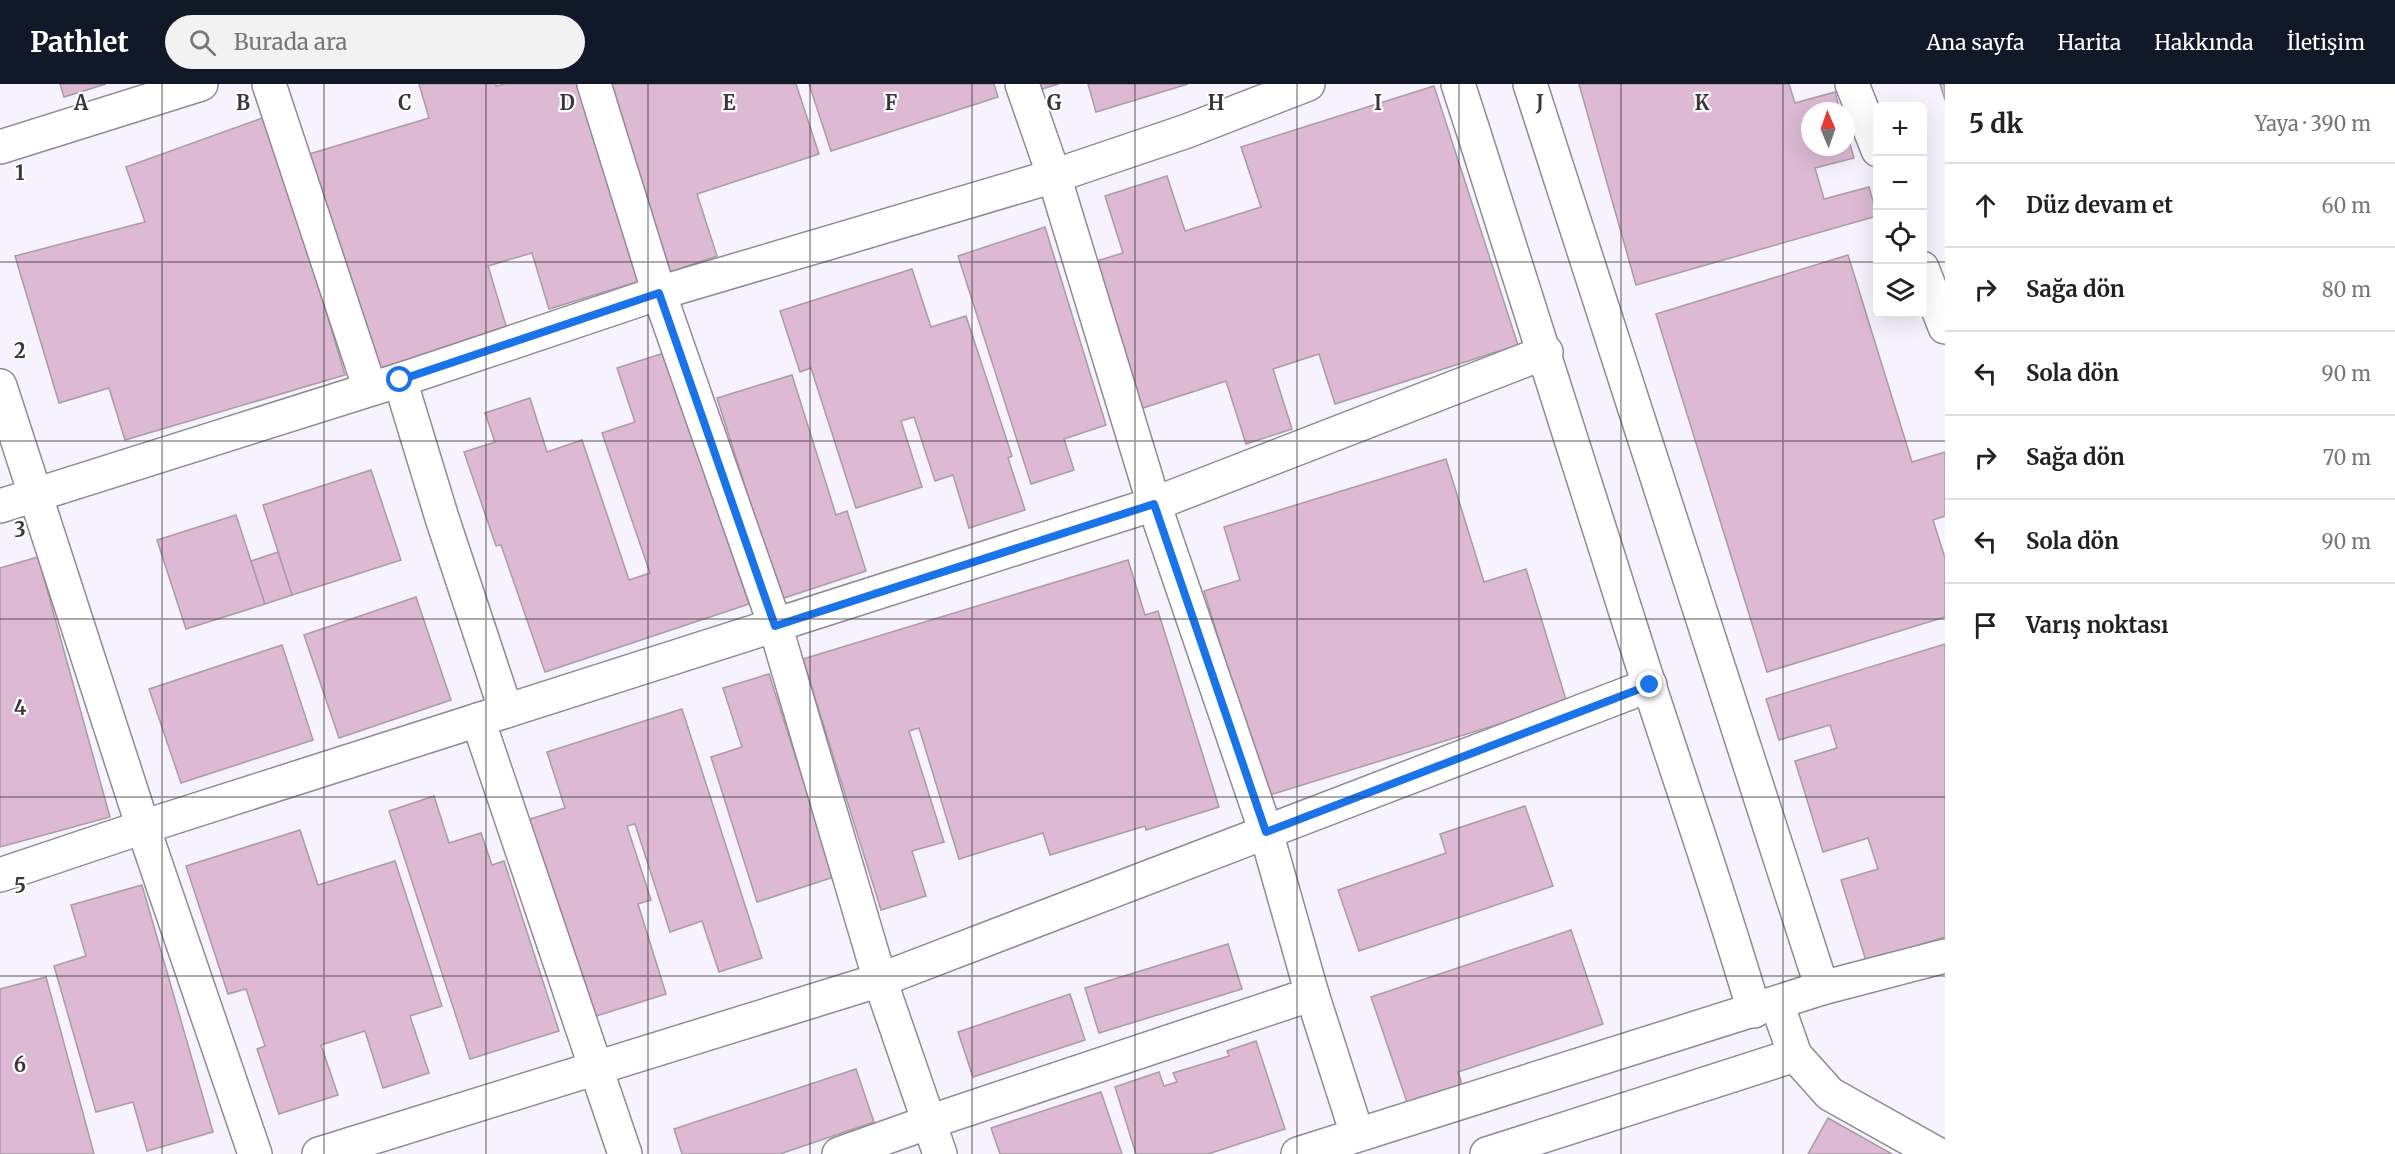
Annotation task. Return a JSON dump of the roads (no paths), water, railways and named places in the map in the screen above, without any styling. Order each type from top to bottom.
[{"type":"street","points":[[0,147],[201,84]]},
{"type":"street","points":[[269,84],[385,385],[442,518],[492,716],[594,1067],[625,1154]]},
{"type":"street","points":[[594,84],[659,293],[775,626],[880,980],[940,1154]]},
{"type":"street","points":[[1022,84],[1054,176],[1154,504],[1266,832],[1312,994],[1357,1134]]},
{"type":"street","points":[[0,506],[385,385],[659,293],[1054,176],[1187,131],[1308,84]]},
{"type":"street","points":[[1458,84],[1546,352],[1650,685],[1725,909],[1765,1007],[1795,1055],[1830,1094],[1937,1154]]},
{"type":"street","points":[[1530,84],[1822,988]]},
{"type":"street","points":[[1852,84],[1873,137]]},
{"type":"street","points":[[1927,279],[1945,327]]},
{"type":"street","points":[[0,875],[143,827],[1154,504],[1546,352]]},
{"type":"street","points":[[0,386],[33,494],[143,827],[255,1154]]},
{"type":"street","points":[[319,1154],[880,980],[1650,685]]},
{"type":"street","points":[[1298,1154],[1822,988],[1945,956]]},
{"type":"street","points":[[839,1154],[1312,994]]},
{"type":"street","points":[[1488,1154],[1795,1055]]}]
